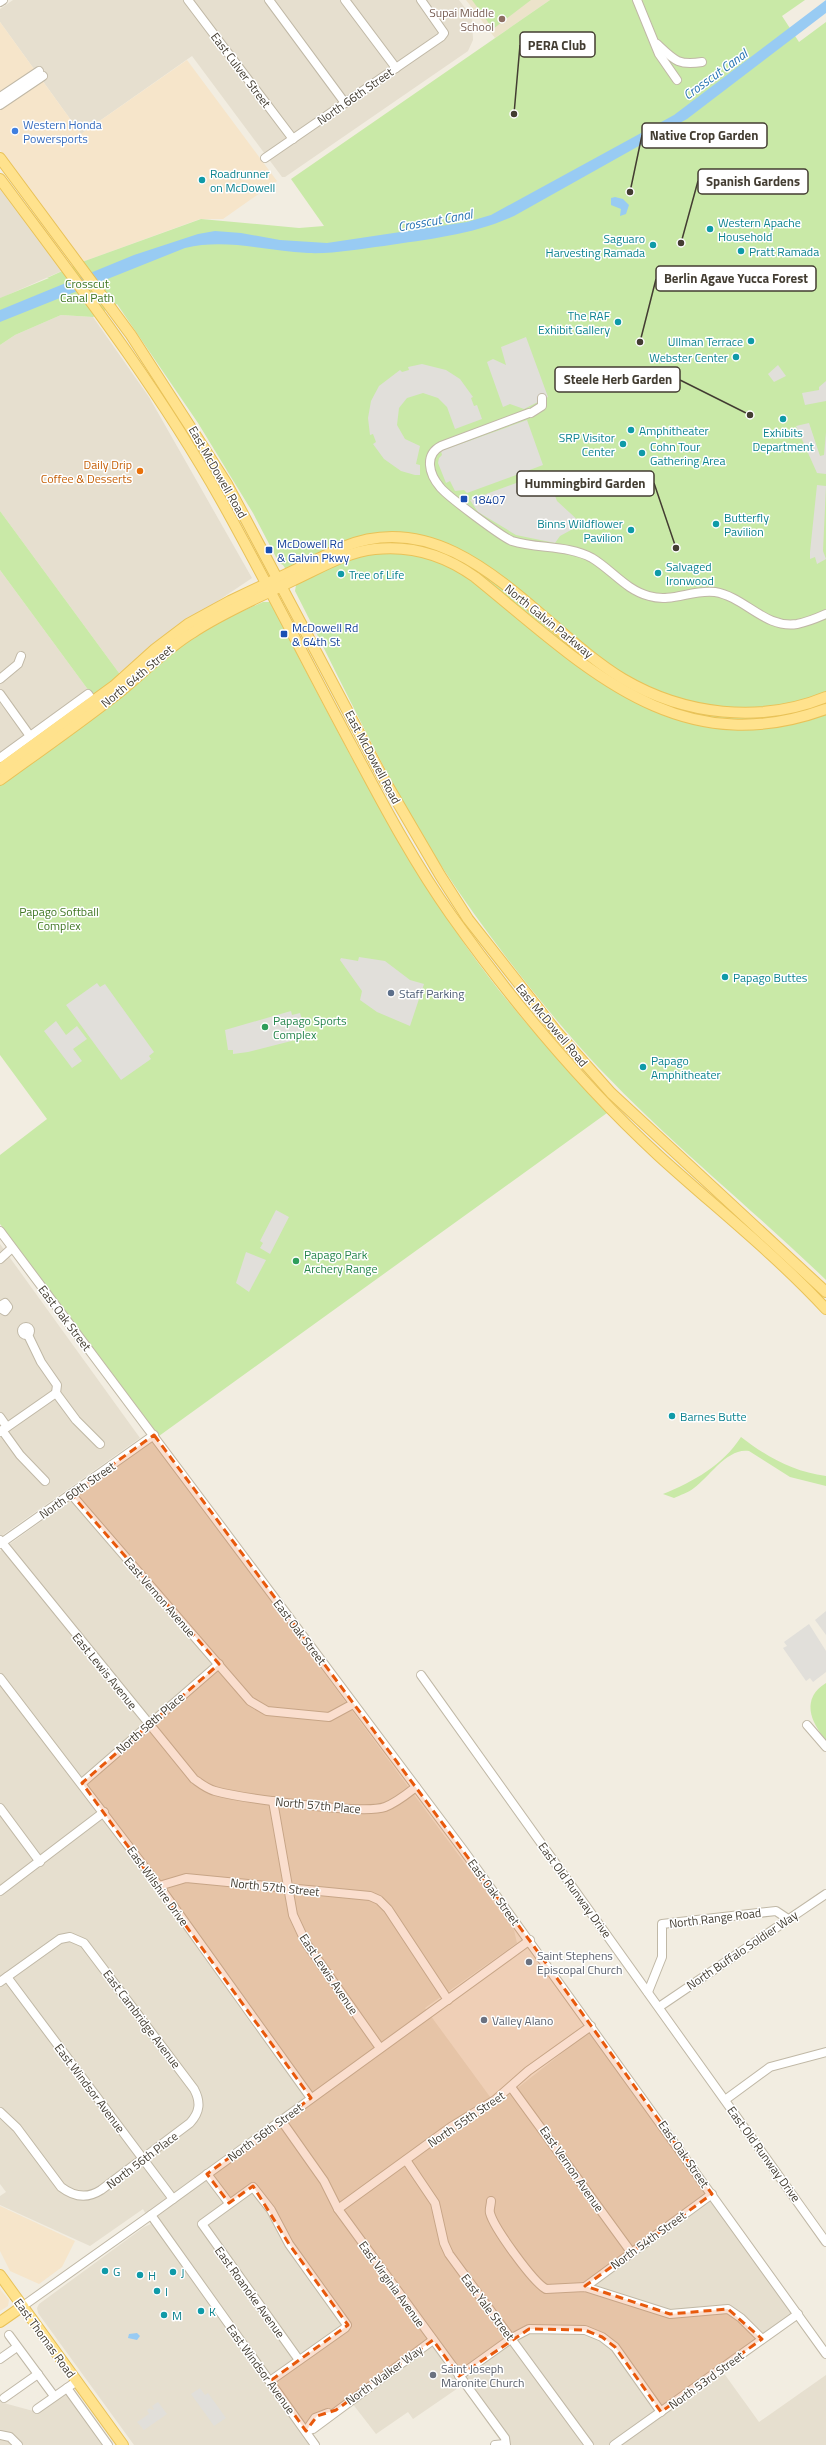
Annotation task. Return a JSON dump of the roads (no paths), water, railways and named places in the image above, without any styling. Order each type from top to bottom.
[{"type":"main road","name":"East McDowell Road","points":[[0,158],[158,374],[216,466],[414,832],[468,919],[561,1037],[616,1098],[826,1292]]},
{"type":"main road","name":"East McDowell Road","points":[[0,179],[118,336],[175,424],[220,498],[405,843],[453,918],[514,999],[547,1039],[615,1113],[658,1155],[756,1240],[822,1301],[826,1309]]},
{"type":"main road","points":[[158,374],[171,404],[175,424],[187,430],[198,448],[216,466]]},
{"type":"main road","name":"North Galvin Parkway","points":[[279,582],[358,542],[392,537],[421,540],[450,548],[468,558],[614,673],[666,699],[705,710],[738,713],[791,707],[826,696]]},
{"type":"main road","name":"North Galvin Parkway","points":[[279,582],[345,556],[365,551],[401,549],[426,553],[446,560],[467,571],[601,678],[632,697],[656,707],[675,714],[711,722],[746,724],[794,718],[826,709]]},
{"type":"main road","name":"North 64th Street","points":[[0,769],[119,682],[205,614],[279,582]]},
{"type":"main road","name":"North 64th Street","points":[[0,780],[110,699],[164,647]]},
{"type":"main road","name":"East Thomas Road","points":[[0,2275],[123,2445]]},
{"type":"main road","name":"North 56th Street","points":[[0,2322],[23,2306]]},
{"type":"street","name":"East Culver Street","points":[[188,0],[293,140]]},
{"type":"street","points":[[269,0],[346,103]]},
{"type":"street","points":[[345,0],[396,68]]},
{"type":"street","name":"North 66th Street","points":[[265,158],[346,103],[444,33],[421,0]]},
{"type":"street","points":[[637,0],[657,43],[660,54],[677,80]]},
{"type":"street","points":[[657,43],[679,62],[687,64],[702,62]]},
{"type":"street","points":[[0,97],[41,73],[0,105]]},
{"type":"street","points":[[542,398],[542,406],[530,413],[440,446],[433,451],[430,457],[430,467],[440,488],[502,536],[526,544],[563,550],[591,558],[631,589],[656,598],[672,598],[695,592],[715,592],[738,600],[767,620],[781,624],[797,624],[826,614]]},
{"type":"street","points":[[0,679],[18,664],[22,656]]},
{"type":"street","points":[[0,694],[30,736]]},
{"type":"street","name":"North 64th Street","points":[[0,758],[88,694],[93,701]]},
{"type":"street","name":"East Oak Street","points":[[0,1231],[145,1427],[154,1435],[530,1940],[826,2354]]},
{"type":"street","points":[[0,1255],[12,1248]]},
{"type":"street","points":[[0,1259],[12,1248]]},
{"type":"street","points":[[28,1335],[41,1362],[57,1385],[56,1393],[73,1417],[100,1444]]},
{"type":"street","points":[[3,1430],[56,1393]]},
{"type":"street","points":[[0,1417],[3,1430],[20,1455],[45,1481]]},
{"type":"street","name":"North 60th Street","points":[[1,1542],[154,1435]]},
{"type":"street","name":"East Vernon Avenue","points":[[71,1494],[250,1701],[267,1711],[329,1717],[353,1704]]},
{"type":"street","name":"East Lewis Avenue","points":[[0,1534],[1,1542],[194,1779],[204,1787],[215,1791]]},
{"type":"street","name":"North 58th Place","points":[[82,1783],[219,1664]]},
{"type":"street","name":"East Old Runway Drive","points":[[421,1675],[826,2242]]},
{"type":"street","name":"East Wilshire Drive","points":[[0,1678],[104,1812],[311,2098]]},
{"type":"street","points":[[807,1725],[826,1747]]},
{"type":"street","name":"North 57th Place","points":[[215,1791],[273,1801],[367,1809],[385,1807],[416,1787]]},
{"type":"street","name":"East Lewis Avenue","points":[[273,1801],[293,1915],[306,1944],[380,2048]]},
{"type":"street","points":[[0,1808],[40,1862]]},
{"type":"street","points":[[0,1891],[40,1862],[65,1840],[104,1812]]},
{"type":"street","name":"North 57th Street","points":[[158,1886],[186,1878],[370,1896],[379,1900],[388,1909],[448,2000]]},
{"type":"street","name":"North Buffalo Soldier Way","points":[[658,2007],[826,1894]]},
{"type":"street","name":"North Range Road","points":[[648,1992],[662,1957],[662,1924],[776,1911],[788,1919]]},
{"type":"street","name":"East Cambridge Avenue","points":[[7,1977],[54,1942],[70,1937],[77,1939],[88,1948],[194,2089],[199,2101],[198,2112]]},
{"type":"street","name":"North 56th Street","points":[[23,2306],[151,2216],[530,1940]]},
{"type":"street","points":[[0,1982],[7,1977]]},
{"type":"street","name":"East Windsor Avenue","points":[[7,1977],[173,2199]]},
{"type":"street","name":"North 55th Street","points":[[338,2209],[511,2087],[528,2071],[591,2026]]},
{"type":"street","points":[[725,2100],[770,2068],[826,2052]]},
{"type":"street","name":"East Vernon Avenue","points":[[511,2087],[631,2252]]},
{"type":"street","name":"North 56th Place","points":[[0,2112],[17,2128],[61,2187],[79,2196],[96,2193],[190,2123],[198,2112]]},
{"type":"street","name":"East Virginia Avenue","points":[[281,2120],[324,2181],[338,2209],[505,2438],[506,2444]]},
{"type":"street","name":"East Yale Street","points":[[406,2160],[435,2203],[446,2249],[589,2445]]},
{"type":"street","points":[[207,2174],[229,2203],[253,2187],[271,2210],[289,2244],[347,2324],[270,2381]]},
{"type":"street","name":"North 54th Street","points":[[585,2287],[712,2194]]},
{"type":"street","points":[[491,2201],[490,2211],[496,2224],[514,2252],[543,2287],[551,2289],[585,2287],[670,2314],[728,2309],[741,2318],[762,2339]]},
{"type":"street","name":"East Roanoke Avenue","points":[[229,2203],[202,2224],[299,2360]]},
{"type":"street","name":"East Windsor Avenue","points":[[151,2216],[315,2445]]},
{"type":"street","name":"North 53rd Street","points":[[614,2445],[798,2314]]},
{"type":"street","points":[[459,2376],[512,2338],[529,2329],[585,2330],[602,2337],[619,2352],[661,2412]]},
{"type":"street","points":[[9,2335],[54,2396]]},
{"type":"street","name":"North Walker Way","points":[[306,2432],[315,2418],[323,2418],[336,2410],[433,2340]]},
{"type":"street","points":[[0,2359],[18,2347]]},
{"type":"street","points":[[4,2398],[38,2374]]},
{"type":"street","name":"East Thomas Road","points":[[77,2381],[67,2388],[108,2445]]},
{"type":"street","points":[[36,2408],[67,2388]]},
{"type":"street","points":[[0,2435],[10,2437],[18,2445]]},
{"type":"street","points":[[495,2445],[506,2444]]},
{"type":"water","points":[[826,0],[826,13],[687,119],[514,216],[483,228],[450,236],[337,252],[308,253],[216,244],[185,248],[0,322],[0,310],[134,255],[198,234],[215,231],[241,233],[280,240],[327,243],[467,222],[491,215],[674,115]]},
{"type":"water","points":[[615,197],[623,199],[629,205],[626,214],[620,216],[621,209],[611,205],[611,198]]},
{"type":"water","points":[[137,2333],[140,2336],[137,2340],[128,2338],[129,2334]]},
{"type":"place","name":"Supai Middle School","points":[[502,19]]},
{"type":"place","name":"PERA Club","points":[[514,114]]},
{"type":"place","name":"Western Honda Powersports","points":[[15,131]]},
{"type":"place","name":"Roadrunner on McDowell","points":[[202,180]]},
{"type":"place","name":"Native Crop Garden","points":[[630,192]]},
{"type":"place","name":"Western Apache Household","points":[[710,229]]},
{"type":"place","name":"Spanish Gardens","points":[[681,243]]},
{"type":"place","name":"Saguaro Harvesting Ramada","points":[[653,245]]},
{"type":"place","name":"Pratt Ramada","points":[[741,251]]},
{"type":"place","name":"The RAF Exhibit Gallery","points":[[618,322]]},
{"type":"place","name":"Ullman Terrace","points":[[751,341]]},
{"type":"place","name":"Berlin Agave Yucca Forest","points":[[640,342]]},
{"type":"place","name":"Webster Center","points":[[736,357]]},
{"type":"place","name":"Steele Herb Garden","points":[[750,415]]},
{"type":"place","name":"Exhibits Department","points":[[783,419]]},
{"type":"place","name":"Amphitheater","points":[[631,430]]},
{"type":"place","name":"SRP Visitor Center","points":[[623,444]]},
{"type":"place","name":"Cohn Tour Gathering Area","points":[[642,453]]},
{"type":"place","name":"Daily Drip Coffee & Desserts","points":[[140,471]]},
{"type":"place","name":"18407","points":[[464,499]]},
{"type":"place","name":"Butterfly Pavilion","points":[[716,524]]},
{"type":"place","name":"Binns Wildflower Pavilion","points":[[631,530]]},
{"type":"place","name":"Hummingbird Garden","points":[[676,548]]},
{"type":"place","name":"McDowell Rd & Galvin Pkwy","points":[[269,550]]},
{"type":"place","name":"Salvaged Ironwood","points":[[658,573]]},
{"type":"place","name":"Tree of Life","points":[[341,574]]},
{"type":"place","name":"McDowell Rd & 64th St","points":[[284,634]]},
{"type":"place","name":"Papago Buttes","points":[[725,977]]},
{"type":"place","name":"Staff Parking","points":[[391,993]]},
{"type":"place","name":"Papago Sports Complex","points":[[265,1027]]},
{"type":"place","name":"Papago Amphitheater","points":[[643,1067]]},
{"type":"place","name":"Papago Park Archery Range","points":[[296,1261]]},
{"type":"place","name":"Barnes Butte","points":[[672,1416]]},
{"type":"place","name":"Saint Stephens Episcopal Church","points":[[529,1962]]},
{"type":"place","name":"Valley Alano","points":[[484,2020]]},
{"type":"place","name":"G","points":[[105,2271]]},
{"type":"place","name":"J","points":[[173,2272]]},
{"type":"place","name":"H","points":[[140,2275]]},
{"type":"place","name":"I","points":[[157,2291]]},
{"type":"place","name":"K","points":[[201,2311]]},
{"type":"place","name":"M","points":[[164,2315]]},
{"type":"place","name":"Saint Joseph Maronite Church","points":[[433,2375]]},
{"type":"water label","name":"Crosscut Canal","points":[[715,74]]},
{"type":"water label","name":"Crosscut Canal","points":[[435,220]]},
{"type":"park label","name":"Crosscut Canal Path","points":[[87,290]]},
{"type":"park label","name":"Papago Softball Complex","points":[[59,918]]}]
